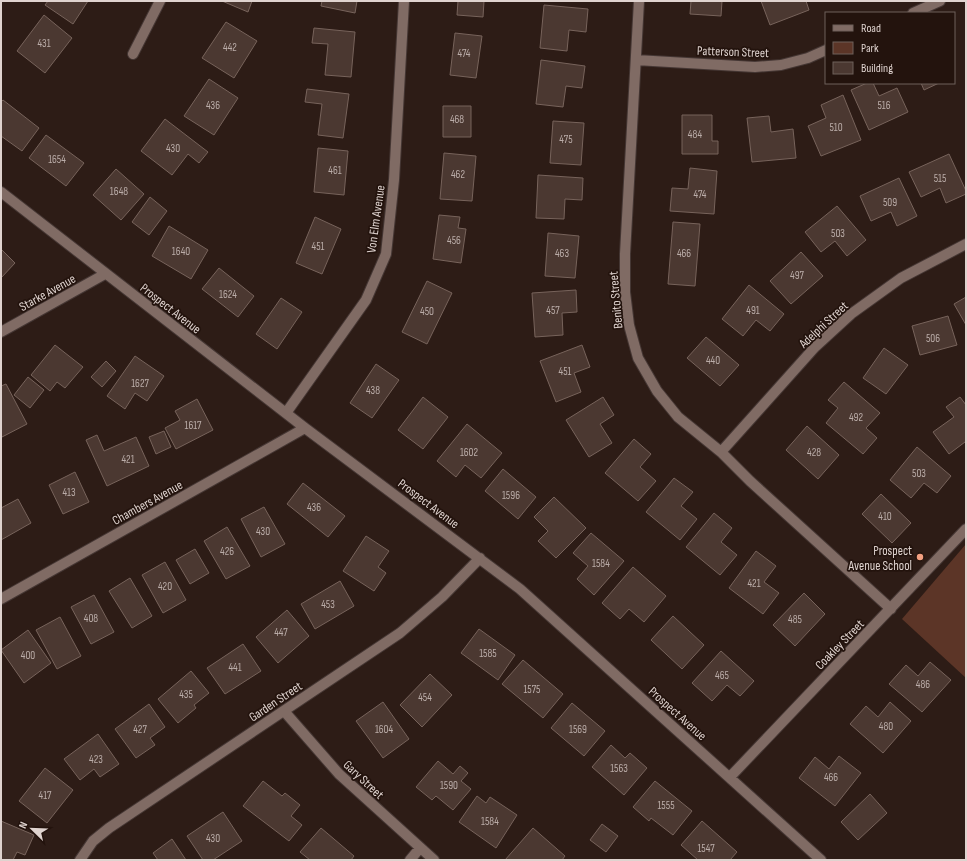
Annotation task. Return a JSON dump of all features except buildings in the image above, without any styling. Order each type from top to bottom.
[{"type":"street","points":[[133,54],[160,1]]},
{"type":"street","name":"Von Elm Avenue","points":[[286,413],[366,300],[386,254],[394,180],[404,1]]},
{"type":"street","name":"Benito Street","points":[[639,1],[625,254],[625,292],[629,325],[638,358],[656,391],[678,417],[722,452],[750,481],[891,609]]},
{"type":"street","points":[[915,12],[940,1]]},
{"type":"street","name":"Patterson Street","points":[[636,60],[755,67],[780,65],[808,58],[825,50]]},
{"type":"street","name":"Prospect Avenue","points":[[1,192],[305,428],[520,589],[821,860]]},
{"type":"street","name":"Adelphi Street","points":[[722,452],[815,347],[851,314],[900,278],[966,244]]},
{"type":"street","name":"Starke Avenue","points":[[1,332],[105,274]]},
{"type":"street","name":"Chambers Avenue","points":[[1,599],[305,428]]},
{"type":"street","name":"Coakley Street","points":[[730,777],[966,529]]},
{"type":"street","name":"Garden Street","points":[[80,860],[93,841],[109,828],[400,633],[442,597],[480,558]]},
{"type":"street","name":"Gary Street","points":[[284,711],[339,774],[434,860]]},
{"type":"street","points":[[410,860],[420,848]]},
{"type":"green space","points":[[966,544],[966,678],[902,619]]},
{"type":"place","name":"Prospect Avenue School","points":[[920,557]]}]
